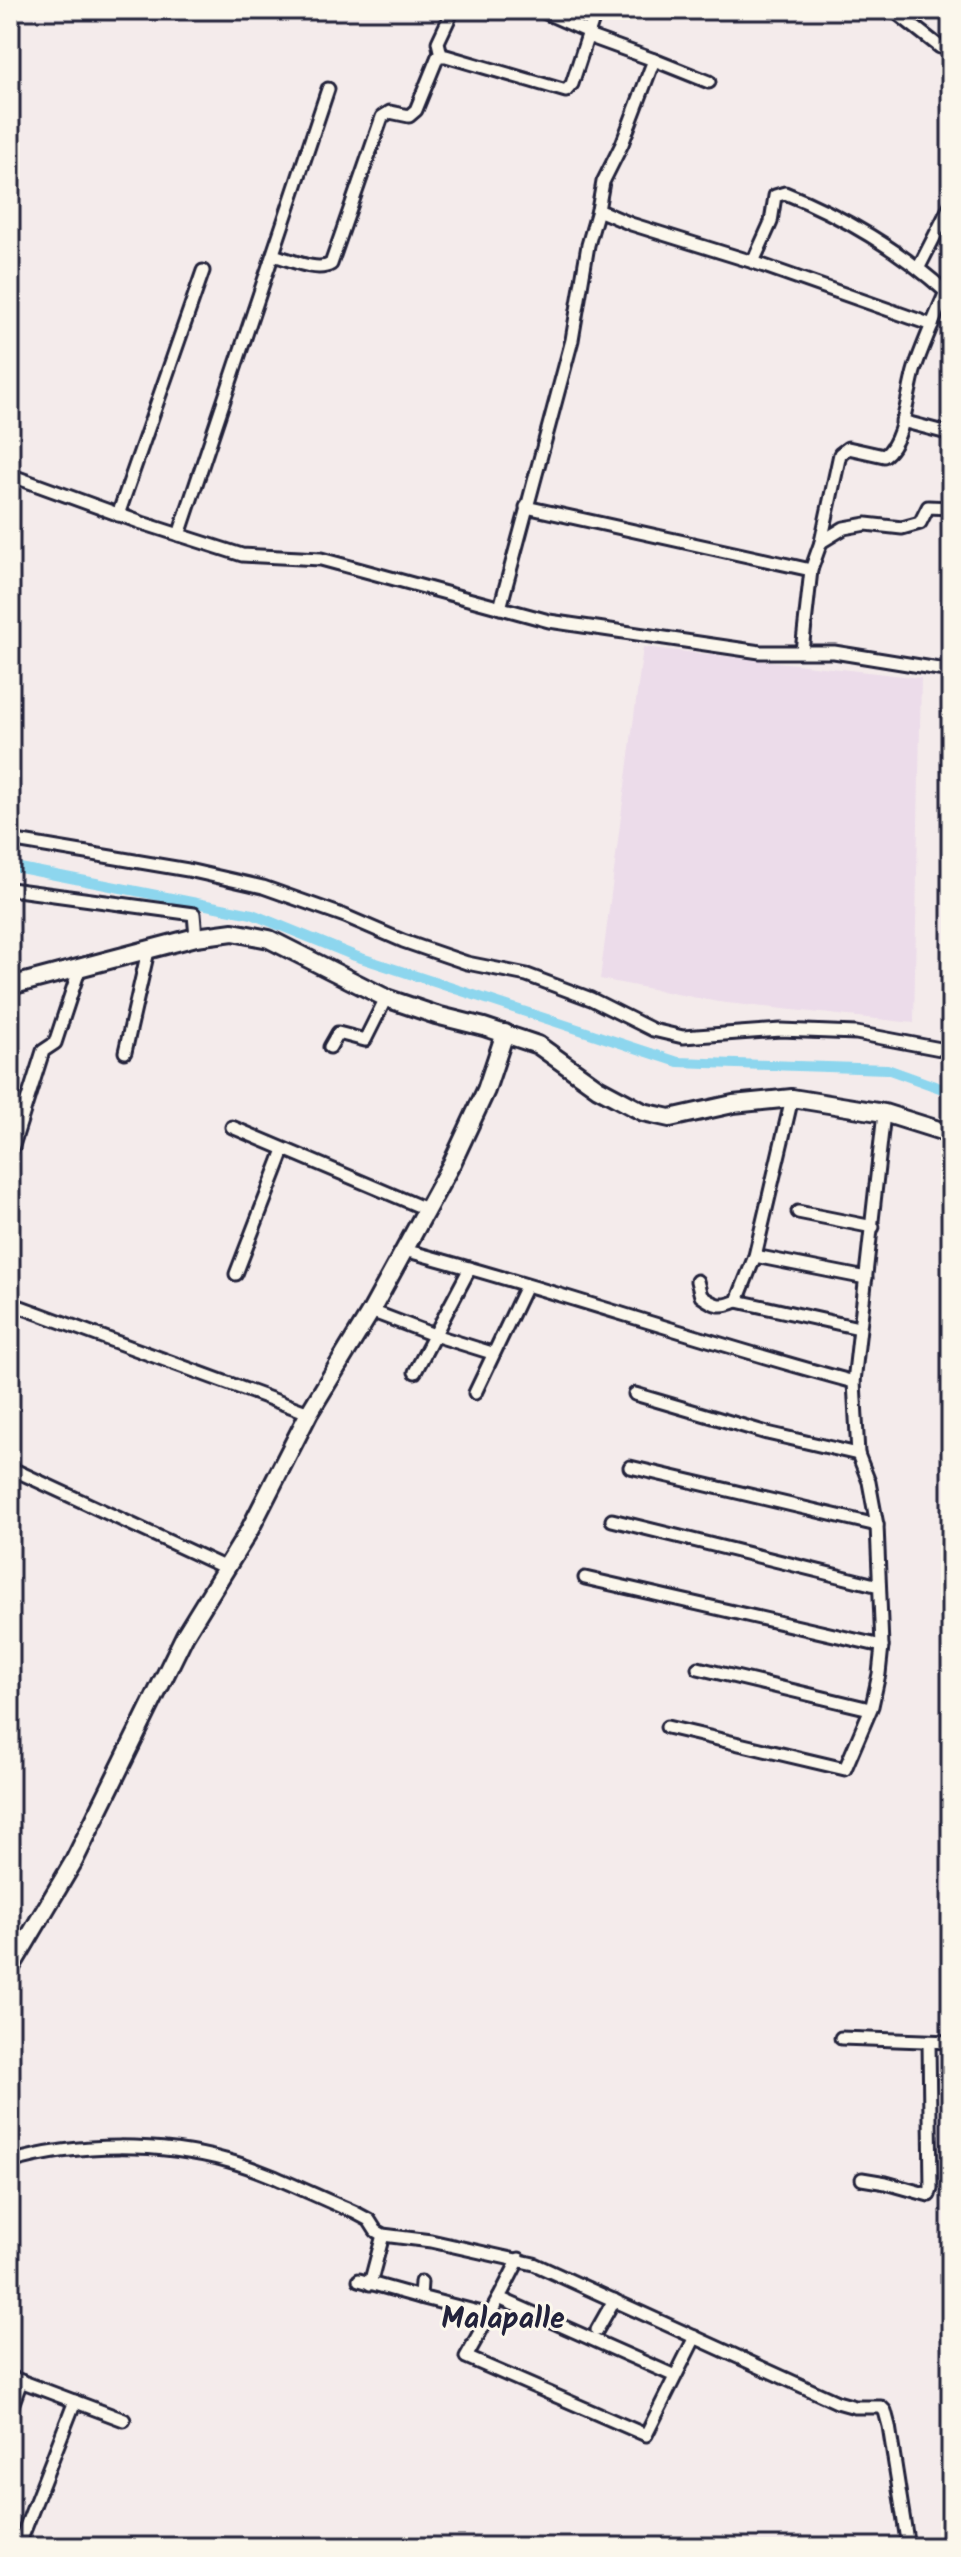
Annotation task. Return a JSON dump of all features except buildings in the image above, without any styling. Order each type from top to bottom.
[{"type":"main road","points":[[10,986],[196,937],[233,932],[269,939],[386,998],[538,1045],[598,1088],[643,1112],[670,1118],[733,1104],[792,1098],[884,1113],[951,1134]]},
{"type":"main road","points":[[10,1969],[15,1949],[97,1815],[185,1635],[249,1531],[309,1413],[371,1311],[469,1129],[505,1033]]},
{"type":"street","points":[[441,55],[438,42],[453,10]]},
{"type":"street","points":[[539,10],[588,34],[709,82]]},
{"type":"street","points":[[273,255],[320,268],[331,264],[382,117],[390,112],[413,114],[436,58],[441,55],[566,91],[572,84],[596,10]]},
{"type":"street","points":[[893,10],[940,47]]},
{"type":"street","points":[[500,608],[572,340],[588,245],[603,182],[654,60]]},
{"type":"street","points":[[179,535],[328,89]]},
{"type":"street","points":[[753,262],[771,222],[775,196],[785,193],[869,234],[919,267],[948,293],[914,371],[902,421],[888,455],[853,448],[842,451],[821,542],[811,570],[802,651]]},
{"type":"street","points":[[919,267],[951,204]]},
{"type":"street","points":[[598,210],[631,224],[753,262],[932,325]]},
{"type":"street","points":[[118,515],[203,271]]},
{"type":"street","points":[[902,421],[951,434]]},
{"type":"street","points":[[10,475],[118,515],[242,555],[321,559],[549,621],[679,642],[760,652],[834,652],[951,671]]},
{"type":"street","points":[[526,507],[811,570]]},
{"type":"street","points":[[821,542],[844,528],[866,524],[902,528],[920,523],[928,507],[951,508]]},
{"type":"street","points":[[10,840],[188,870],[263,887],[467,963],[527,975],[591,999],[653,1030],[683,1037],[781,1030],[856,1033],[951,1051]]},
{"type":"street","points":[[10,889],[194,914],[196,937]]},
{"type":"street","points":[[125,1052],[148,951]]},
{"type":"street","points":[[11,1152],[43,1051],[55,1043],[79,970]]},
{"type":"street","points":[[330,1047],[338,1033],[365,1040],[386,998]]},
{"type":"street","points":[[737,1301],[755,1256],[792,1098]]},
{"type":"street","points":[[667,1727],[845,1769],[870,1709],[882,1646],[877,1525],[869,1482],[858,1454],[854,1382],[884,1113]]},
{"type":"street","points":[[232,1127],[426,1209]]},
{"type":"street","points":[[236,1274],[284,1150]]},
{"type":"street","points":[[798,1212],[873,1227]]},
{"type":"street","points":[[404,1250],[854,1382]]},
{"type":"street","points":[[755,1256],[866,1278]]},
{"type":"street","points":[[415,1372],[470,1268]]},
{"type":"street","points":[[697,1281],[701,1296],[714,1305],[724,1307],[737,1301],[859,1328]]},
{"type":"street","points":[[475,1393],[526,1286]]},
{"type":"street","points":[[10,1303],[309,1413]]},
{"type":"street","points":[[371,1311],[492,1353]]},
{"type":"street","points":[[635,1394],[767,1433],[858,1454]]},
{"type":"street","points":[[630,1467],[877,1525]]},
{"type":"street","points":[[10,1468],[226,1568]]},
{"type":"street","points":[[612,1520],[879,1586]]},
{"type":"street","points":[[585,1578],[882,1646]]},
{"type":"street","points":[[698,1668],[870,1709]]},
{"type":"street","points":[[841,2038],[951,2042]]},
{"type":"street","points":[[862,2179],[929,2195],[932,2135],[929,2043]]},
{"type":"street","points":[[10,2162],[81,2149],[141,2148],[196,2154],[231,2162],[354,2212],[369,2220],[383,2235],[431,2241],[534,2264],[837,2402],[855,2407],[876,2406],[885,2411],[889,2426],[908,2547]]},
{"type":"street","points":[[383,2235],[365,2282],[490,2315]]},
{"type":"street","points":[[519,2259],[466,2357],[646,2435],[695,2337]]},
{"type":"street","points":[[420,2297],[421,2282]]},
{"type":"street","points":[[499,2298],[675,2376]]},
{"type":"street","points":[[597,2330],[614,2300]]},
{"type":"street","points":[[10,2411],[16,2379],[124,2420]]},
{"type":"street","points":[[18,2547],[75,2401]]},
{"type":"shaded area","points":[[643,647],[921,678],[914,1023],[718,1002],[600,979]]},
{"type":"waterway","points":[[10,866],[252,914],[355,956],[678,1062],[887,1069],[951,1092]]},
{"type":"district","name":"Malapalle","points":[[503,2320]]}]
